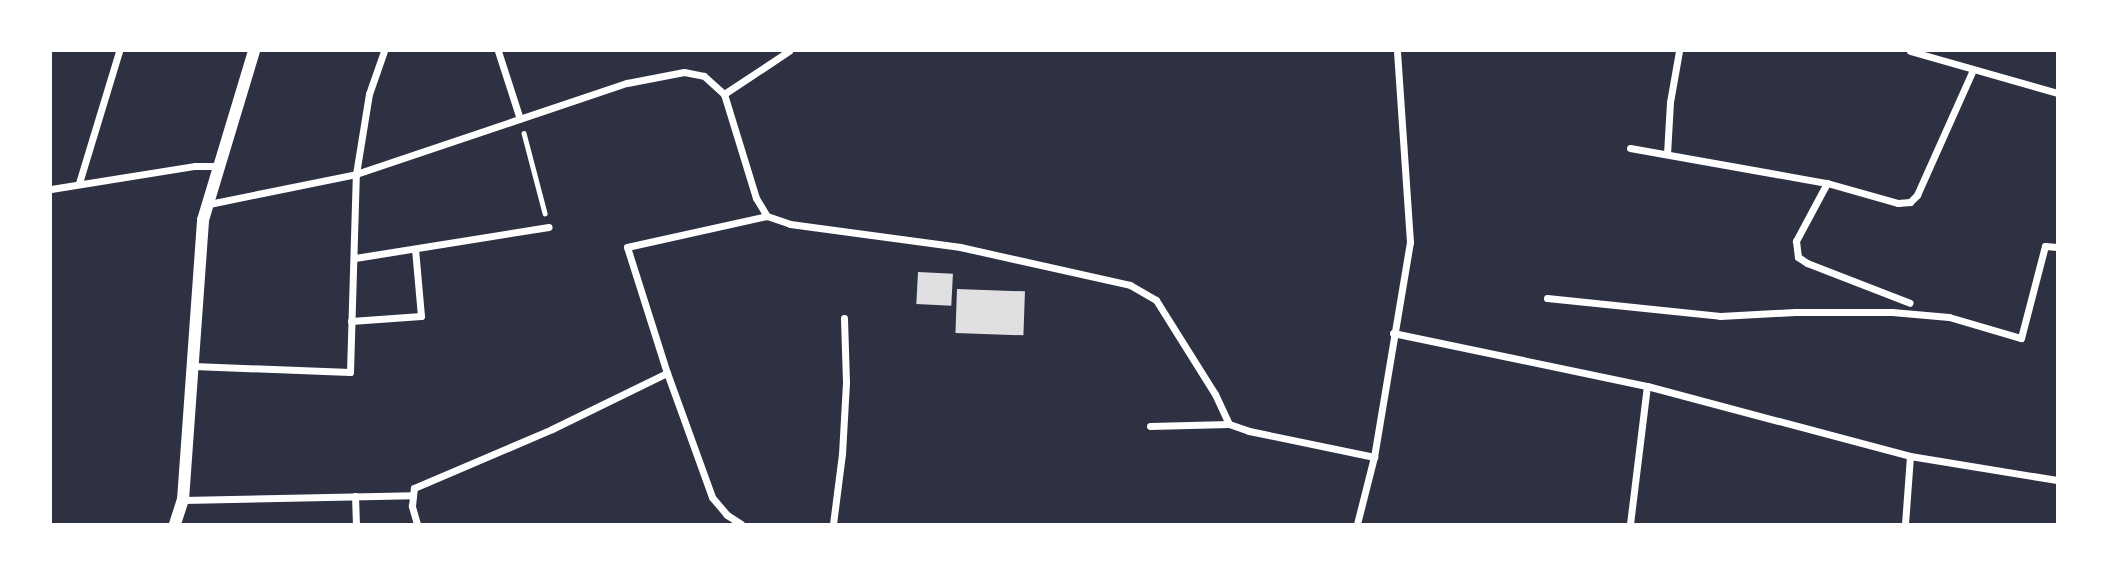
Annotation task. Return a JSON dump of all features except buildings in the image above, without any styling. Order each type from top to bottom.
[{"type":"street","points":[[79,183],[120,51]]},
{"type":"street","points":[[172,524],[183,500],[203,220],[222,166],[254,51]]},
{"type":"street","points":[[192,366],[350,372],[356,174],[369,94],[384,51]]},
{"type":"street","points":[[498,51],[520,119]]},
{"type":"street","points":[[724,94],[789,51]]},
{"type":"street","points":[[1357,524],[1374,457],[1410,242],[1397,51]]},
{"type":"street","points":[[1667,153],[1670,103],[1679,51]]},
{"type":"street","points":[[1910,51],[2057,93]]},
{"type":"street","points":[[1630,148],[1827,183],[1898,203],[1910,202],[1917,195],[1973,70]]},
{"type":"street","points":[[209,204],[356,174],[626,83],[684,72],[704,76],[724,94],[756,198],[767,216]]},
{"type":"street","points":[[51,189],[195,166],[222,166]]},
{"type":"street","points":[[1827,183],[1796,241],[1798,257],[1807,263],[1910,303]]},
{"type":"street","points":[[741,524],[727,515],[712,497],[667,373],[627,247],[767,216],[790,224],[960,247],[1130,285],[1156,300],[1215,394],[1229,424]]},
{"type":"street","points":[[355,258],[548,227]]},
{"type":"street","points":[[1547,298],[1720,316],[1795,312],[1904,313],[1949,317],[2021,338],[2045,246],[2057,247]]},
{"type":"street","points":[[351,321],[421,316],[415,249]]},
{"type":"street","points":[[833,524],[844,430],[844,318]]},
{"type":"street","points":[[1393,333],[1647,386],[1910,456],[2057,480]]},
{"type":"street","points":[[417,524],[412,506],[414,488],[425,481],[552,429],[667,373]]},
{"type":"street","points":[[1630,524],[1647,386]]},
{"type":"street","points":[[1150,426],[1229,424],[1249,431],[1374,457]]},
{"type":"street","points":[[1905,524],[1910,456]]},
{"type":"street","points":[[183,500],[413,495]]},
{"type":"street","points":[[355,496],[356,524]]},
{"type":"path","points":[[520,119],[548,227]]}]
